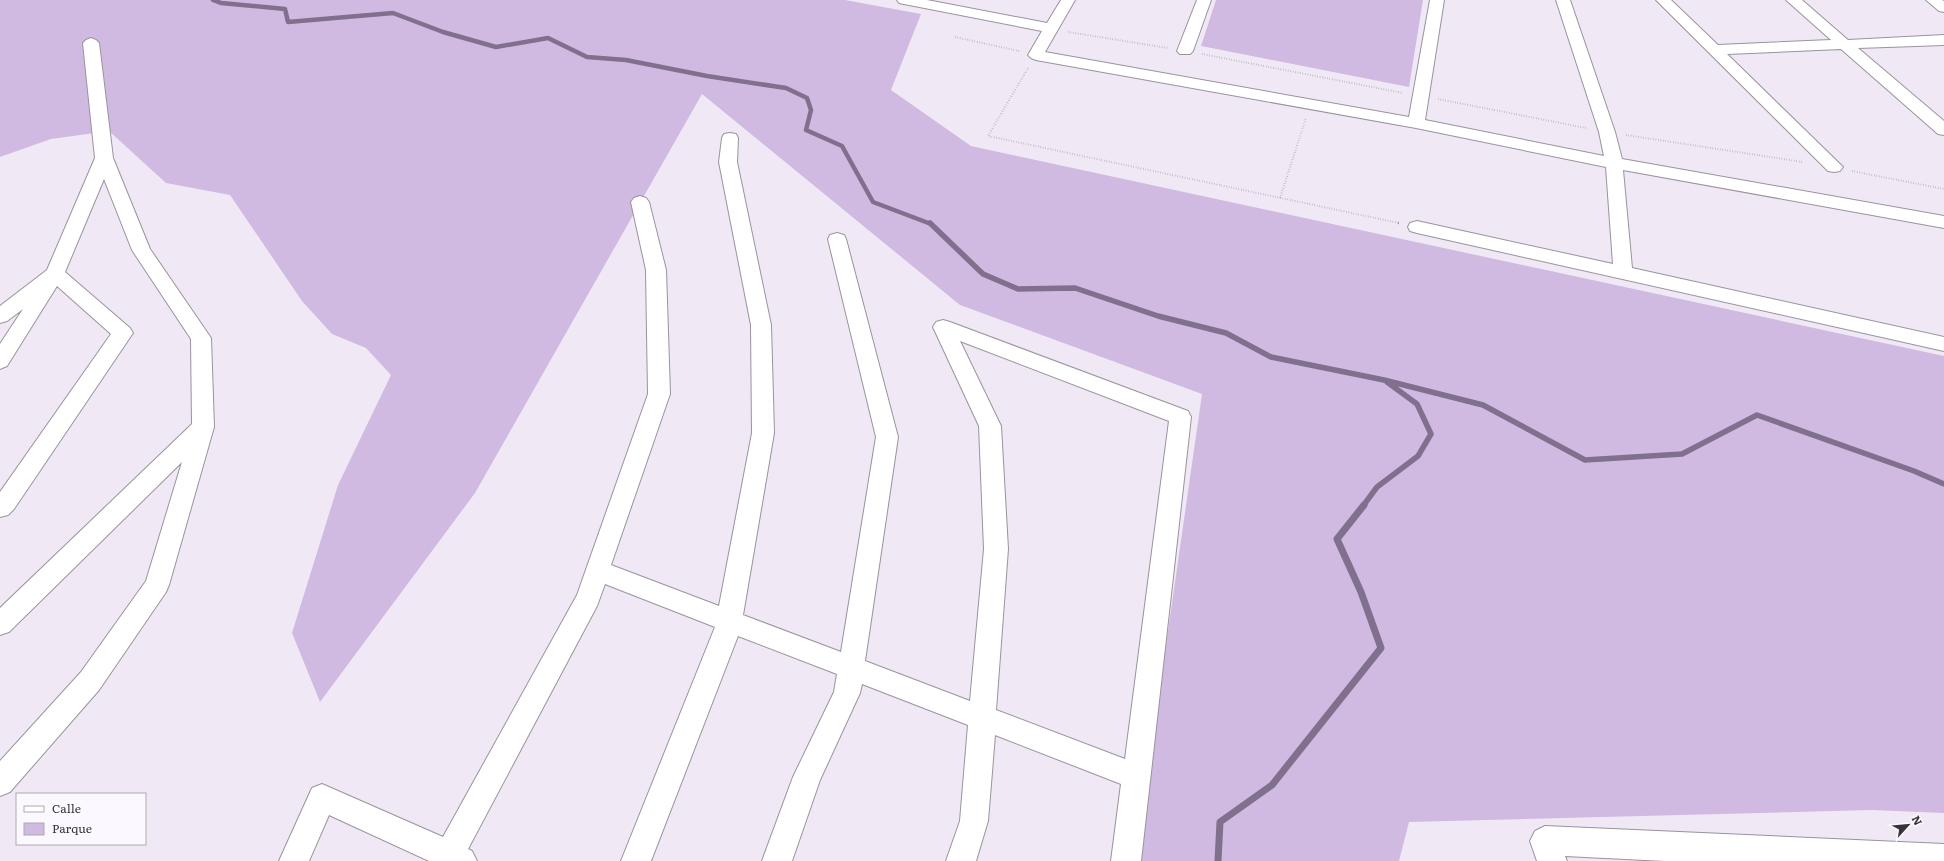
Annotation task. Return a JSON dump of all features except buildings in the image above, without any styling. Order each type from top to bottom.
[{"type":"street","points":[[904,0],[957,5],[1050,28]]},
{"type":"street","points":[[1068,0],[1050,28],[1036,55],[1416,123],[1614,163],[1944,222]]},
{"type":"street","points":[[1185,51],[1204,0]]},
{"type":"street","points":[[1416,123],[1437,0]]},
{"type":"street","points":[[1563,0],[1607,132],[1614,163],[1623,271]]},
{"type":"street","points":[[1663,0],[1834,167]]},
{"type":"street","points":[[1793,0],[1944,130]]},
{"type":"street","points":[[1933,0],[1944,8]]},
{"type":"street","points":[[1715,50],[1944,40]]},
{"type":"street","points":[[0,782],[90,681],[157,585],[203,427],[201,338],[141,250],[104,158],[91,43]]},
{"type":"street","points":[[636,861],[730,621],[763,433],[761,325],[728,162],[730,138]]},
{"type":"street","points":[[0,361],[55,274],[104,158]]},
{"type":"street","points":[[294,861],[322,798],[453,859],[588,598],[659,394],[656,270],[640,202]]},
{"type":"street","points":[[1417,227],[1623,271],[1944,344]]},
{"type":"street","points":[[777,861],[807,777],[847,693],[887,437],[837,239]]},
{"type":"street","points":[[0,316],[55,274]]},
{"type":"street","points":[[0,508],[6,502],[123,333],[55,274]]},
{"type":"street","points":[[961,861],[974,822],[996,549],[990,426],[943,327],[1180,417],[1135,776],[1126,861]]},
{"type":"street","points":[[0,624],[203,427]]},
{"type":"street","points":[[598,571],[1135,776]]},
{"type":"street","points":[[1552,861],[1545,841],[1906,859],[1944,859]]},
{"type":"path","points":[[1050,28],[1185,51],[1607,132],[1834,167],[1944,189]]},
{"type":"path","points":[[955,37],[1036,55],[988,136],[1417,227]]},
{"type":"path","points":[[1280,198],[1310,104]]},
{"type":"green space","points":[[0,0],[845,0],[921,14],[891,90],[971,146],[1944,356],[1944,813],[1872,810],[1409,822],[1399,861],[1135,861],[1202,394],[960,305],[702,94],[475,493],[320,702],[292,633],[338,485],[391,375],[366,348],[332,334],[302,301],[230,195],[166,183],[109,131],[51,139],[0,157]]},
{"type":"green space","points":[[1216,0],[1423,0],[1409,87],[1201,46]]},
{"type":"waterway","points":[[213,0],[221,3],[285,9],[288,22],[393,13],[443,32],[496,47],[548,38],[587,57],[626,60],[707,76],[786,88],[807,98],[811,110],[806,130],[842,146],[873,202],[931,224]]},
{"type":"waterway","points":[[930,223],[983,274],[1018,289],[1075,288],[1158,316],[1226,333],[1271,357],[1384,380],[1483,405],[1585,460],[1682,454],[1757,415],[1914,471],[1944,484]]},
{"type":"waterway","points":[[1363,506],[1377,487],[1418,456],[1431,434],[1417,404],[1387,382]]},
{"type":"waterway","points":[[1218,861],[1220,822],[1272,785],[1381,648],[1361,592],[1337,539],[1364,505]]}]
